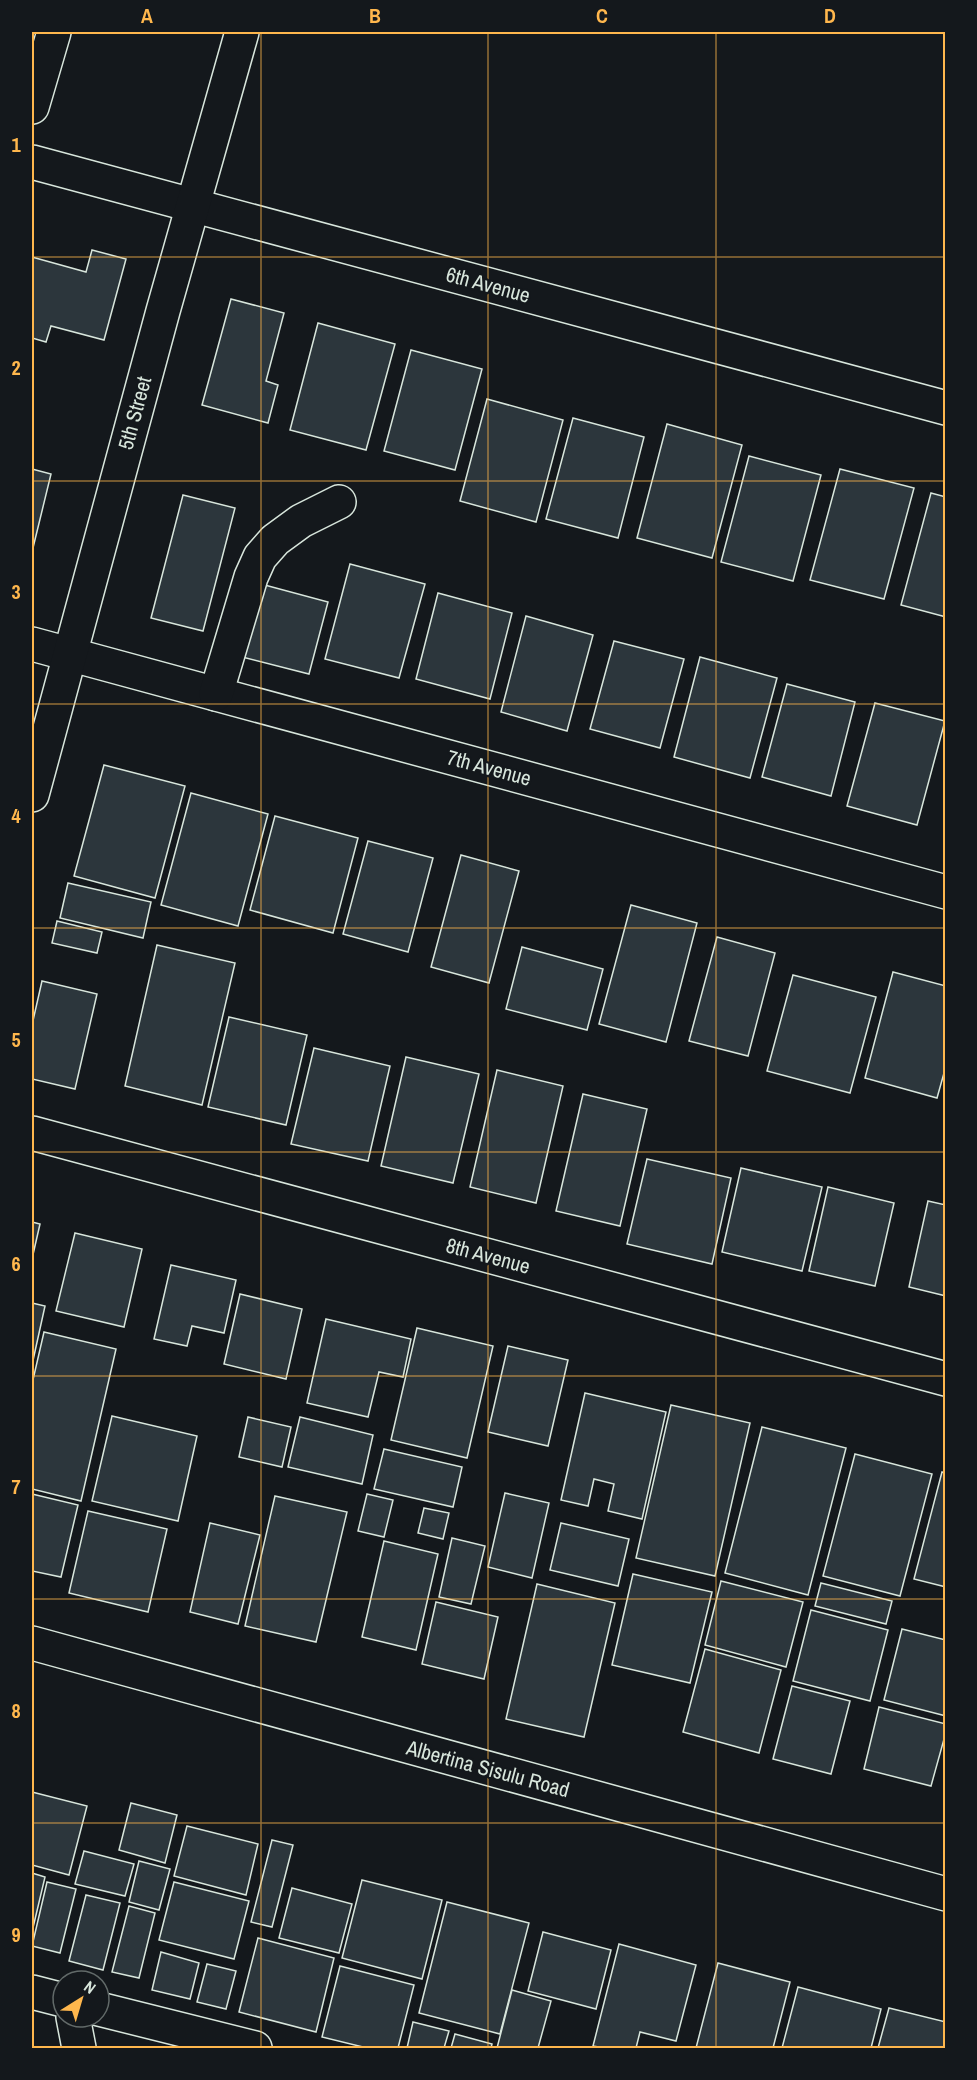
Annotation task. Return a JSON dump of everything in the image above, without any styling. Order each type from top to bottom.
[{"type":"street","points":[[32,107],[54,32]]},
{"type":"street","name":"5th Street","points":[[32,795],[192,206],[242,32]]},
{"type":"street","name":"6th Avenue","points":[[32,162],[945,408]]},
{"type":"street","points":[[216,694],[251,578],[260,557],[275,540],[301,521],[339,502]]},
{"type":"street","name":"7th Avenue","points":[[32,644],[945,892]]},
{"type":"street","name":"8th Avenue","points":[[32,1133],[945,1379]]},
{"type":"street","name":"Albertina Sisulu Road","points":[[32,1643],[945,1894]]},
{"type":"street","points":[[32,1992],[51,1997]]},
{"type":"street","points":[[111,2012],[255,2049]]},
{"type":"street","points":[[75,2029],[79,2049]]},
{"type":"building","points":[[92,250],[126,259],[104,340],[51,326],[46,342],[32,338],[32,257],[86,272]]},
{"type":"building","points":[[231,299],[284,313],[266,381],[278,385],[268,423],[202,405]]},
{"type":"building","points":[[318,323],[395,344],[366,450],[290,430]]},
{"type":"building","points":[[411,350],[482,369],[455,470],[384,451]]},
{"type":"building","points":[[487,399],[563,420],[536,522],[460,501]]},
{"type":"building","points":[[573,418],[644,437],[618,538],[546,519]]},
{"type":"building","points":[[667,424],[742,445],[712,558],[637,538]]},
{"type":"building","points":[[749,456],[821,475],[793,581],[721,562]]},
{"type":"building","points":[[32,469],[51,474],[32,552]]},
{"type":"building","points":[[840,469],[914,488],[884,599],[810,580]]},
{"type":"building","points":[[931,493],[946,497],[946,617],[901,605]]},
{"type":"building","points":[[183,495],[235,508],[203,631],[151,618]]},
{"type":"building","points":[[350,564],[425,584],[399,678],[325,659]]},
{"type":"building","points":[[261,584],[328,602],[309,674],[242,657]]},
{"type":"building","points":[[438,593],[512,613],[490,699],[416,679]]},
{"type":"building","points":[[526,616],[593,635],[567,731],[501,712]]},
{"type":"building","points":[[614,641],[684,659],[660,748],[590,729]]},
{"type":"building","points":[[700,657],[777,678],[750,778],[674,757]]},
{"type":"building","points":[[787,684],[855,702],[831,796],[762,777]]},
{"type":"building","points":[[875,703],[945,721],[917,825],[847,806]]},
{"type":"building","points":[[104,765],[185,786],[155,898],[74,876]]},
{"type":"building","points":[[191,793],[268,814],[238,926],[161,905]]},
{"type":"building","points":[[275,816],[358,838],[333,933],[250,910]]},
{"type":"building","points":[[368,841],[433,858],[408,952],[343,934]]},
{"type":"building","points":[[461,855],[519,871],[489,983],[431,967]]},
{"type":"building","points":[[68,883],[151,902],[143,938],[60,918]]},
{"type":"building","points":[[631,905],[697,923],[666,1042],[599,1024]]},
{"type":"building","points":[[57,921],[102,932],[97,953],[52,943]]},
{"type":"building","points":[[717,937],[775,953],[748,1056],[689,1041]]},
{"type":"building","points":[[157,945],[235,963],[202,1105],[125,1086]]},
{"type":"building","points":[[522,947],[603,969],[587,1030],[506,1009]]},
{"type":"building","points":[[893,972],[946,986],[946,1066],[937,1098],[865,1078]]},
{"type":"building","points":[[793,975],[876,997],[850,1093],[767,1071]]},
{"type":"building","points":[[42,981],[97,994],[75,1089],[32,1079],[32,1025]]},
{"type":"building","points":[[229,1017],[307,1035],[286,1125],[208,1107]]},
{"type":"building","points":[[314,1048],[390,1066],[368,1161],[291,1144]]},
{"type":"building","points":[[406,1057],[479,1074],[453,1183],[381,1166]]},
{"type":"building","points":[[497,1070],[563,1086],[536,1203],[470,1187]]},
{"type":"building","points":[[583,1094],[647,1109],[620,1226],[556,1211]]},
{"type":"building","points":[[647,1159],[731,1178],[712,1264],[627,1244]]},
{"type":"building","points":[[741,1168],[822,1187],[802,1271],[722,1252]]},
{"type":"building","points":[[828,1187],[894,1203],[875,1286],[809,1271]]},
{"type":"building","points":[[928,1201],[946,1205],[946,1296],[909,1287]]},
{"type":"building","points":[[32,1222],[40,1224],[32,1259]]},
{"type":"building","points":[[75,1233],[142,1249],[124,1327],[56,1311]]},
{"type":"building","points":[[171,1265],[236,1280],[224,1333],[192,1326],[187,1346],[154,1339]]},
{"type":"building","points":[[240,1294],[302,1309],[286,1379],[224,1364]]},
{"type":"building","points":[[32,1303],[45,1306],[32,1365]]},
{"type":"building","points":[[326,1319],[411,1339],[403,1377],[379,1372],[368,1417],[307,1403]]},
{"type":"building","points":[[417,1328],[493,1346],[467,1458],[391,1440]]},
{"type":"building","points":[[44,1332],[116,1349],[81,1501],[32,1489],[32,1384]]},
{"type":"building","points":[[508,1346],[568,1360],[548,1446],[488,1432]]},
{"type":"building","points":[[585,1393],[666,1412],[642,1519],[608,1511],[614,1484],[594,1479],[588,1506],[561,1500]]},
{"type":"building","points":[[671,1405],[750,1423],[715,1576],[636,1558]]},
{"type":"building","points":[[112,1416],[197,1436],[178,1521],[92,1501]]},
{"type":"building","points":[[248,1417],[291,1427],[282,1467],[239,1457]]},
{"type":"building","points":[[300,1417],[373,1435],[362,1484],[288,1467]]},
{"type":"building","points":[[762,1427],[846,1448],[808,1595],[725,1573]]},
{"type":"building","points":[[384,1449],[462,1467],[453,1507],[374,1489]]},
{"type":"building","points":[[855,1454],[932,1474],[900,1596],[823,1576]]},
{"type":"building","points":[[942,1472],[946,1473],[946,1587],[914,1579]]},
{"type":"building","points":[[505,1493],[549,1503],[532,1578],[488,1567]]},
{"type":"building","points":[[32,1494],[78,1505],[61,1577],[32,1571]]},
{"type":"building","points":[[367,1494],[393,1500],[384,1537],[358,1531]]},
{"type":"building","points":[[275,1496],[347,1512],[316,1642],[245,1626]]},
{"type":"building","points":[[424,1508],[449,1513],[443,1539],[418,1533]]},
{"type":"building","points":[[88,1511],[167,1529],[148,1612],[69,1593]]},
{"type":"building","points":[[210,1523],[260,1535],[238,1624],[190,1612]]},
{"type":"building","points":[[561,1523],[629,1539],[618,1586],[550,1570]]},
{"type":"building","points":[[452,1538],[485,1546],[471,1604],[439,1597]]},
{"type":"building","points":[[384,1541],[438,1554],[416,1650],[362,1637]]},
{"type":"building","points":[[633,1574],[712,1592],[690,1683],[612,1665]]},
{"type":"building","points":[[721,1581],[803,1602],[786,1667],[705,1645]]},
{"type":"building","points":[[821,1583],[892,1601],[886,1624],[815,1606]]},
{"type":"building","points":[[537,1584],[615,1603],[584,1737],[506,1719]]},
{"type":"building","points":[[436,1602],[498,1617],[484,1679],[422,1664]]},
{"type":"building","points":[[811,1610],[888,1630],[870,1701],[793,1681]]},
{"type":"building","points":[[902,1629],[946,1640],[946,1716],[884,1700]]},
{"type":"building","points":[[705,1649],[781,1670],[759,1753],[683,1732]]},
{"type":"building","points":[[792,1686],[850,1701],[831,1774],[773,1759]]},
{"type":"building","points":[[879,1707],[946,1724],[946,1732],[931,1786],[864,1769]]},
{"type":"building","points":[[32,1792],[87,1806],[69,1875],[32,1865]]},
{"type":"building","points":[[131,1803],[177,1815],[165,1863],[119,1850]]},
{"type":"building","points":[[187,1826],[258,1844],[246,1895],[174,1876]]},
{"type":"building","points":[[272,1840],[293,1845],[272,1927],[251,1922]]},
{"type":"building","points":[[84,1851],[134,1864],[125,1896],[75,1884]]},
{"type":"building","points":[[139,1861],[170,1869],[159,1910],[129,1902]]},
{"type":"building","points":[[32,1873],[45,1877],[32,1932]]},
{"type":"building","points":[[362,1880],[442,1900],[422,1979],[342,1958]]},
{"type":"building","points":[[47,1882],[76,1889],[60,1953],[32,1946]]},
{"type":"building","points":[[174,1882],[249,1901],[234,1959],[159,1940]]},
{"type":"building","points":[[292,1888],[352,1904],[339,1953],[279,1938]]},
{"type":"building","points":[[86,1895],[120,1903],[103,1969],[69,1961]]},
{"type":"building","points":[[447,1902],[529,1923],[500,2034],[419,2013]]},
{"type":"building","points":[[129,1906],[155,1913],[139,1978],[112,1972]]},
{"type":"building","points":[[543,1932],[611,1950],[596,2009],[528,1991]]},
{"type":"building","points":[[258,1938],[334,1958],[316,2032],[239,2012]]},
{"type":"building","points":[[619,1944],[696,1965],[676,2041],[640,2032],[636,2048],[593,2046]]},
{"type":"building","points":[[161,1952],[199,1963],[190,1999],[152,1990]]},
{"type":"building","points":[[718,1963],[790,1982],[773,2048],[696,2048]]},
{"type":"building","points":[[207,1964],[236,1971],[226,2009],[197,2002]]},
{"type":"building","points":[[340,1966],[414,1985],[398,2048],[367,2048],[322,2037]]},
{"type":"building","points":[[798,1987],[881,2009],[871,2048],[782,2048]]},
{"type":"building","points":[[512,1990],[551,2001],[538,2048],[497,2048]]},
{"type":"building","points":[[889,2008],[946,2022],[946,2048],[878,2048]]},
{"type":"building","points":[[413,2022],[449,2031],[444,2048],[407,2048]]},
{"type":"building","points":[[455,2034],[492,2044],[491,2048],[451,2048]]}]
